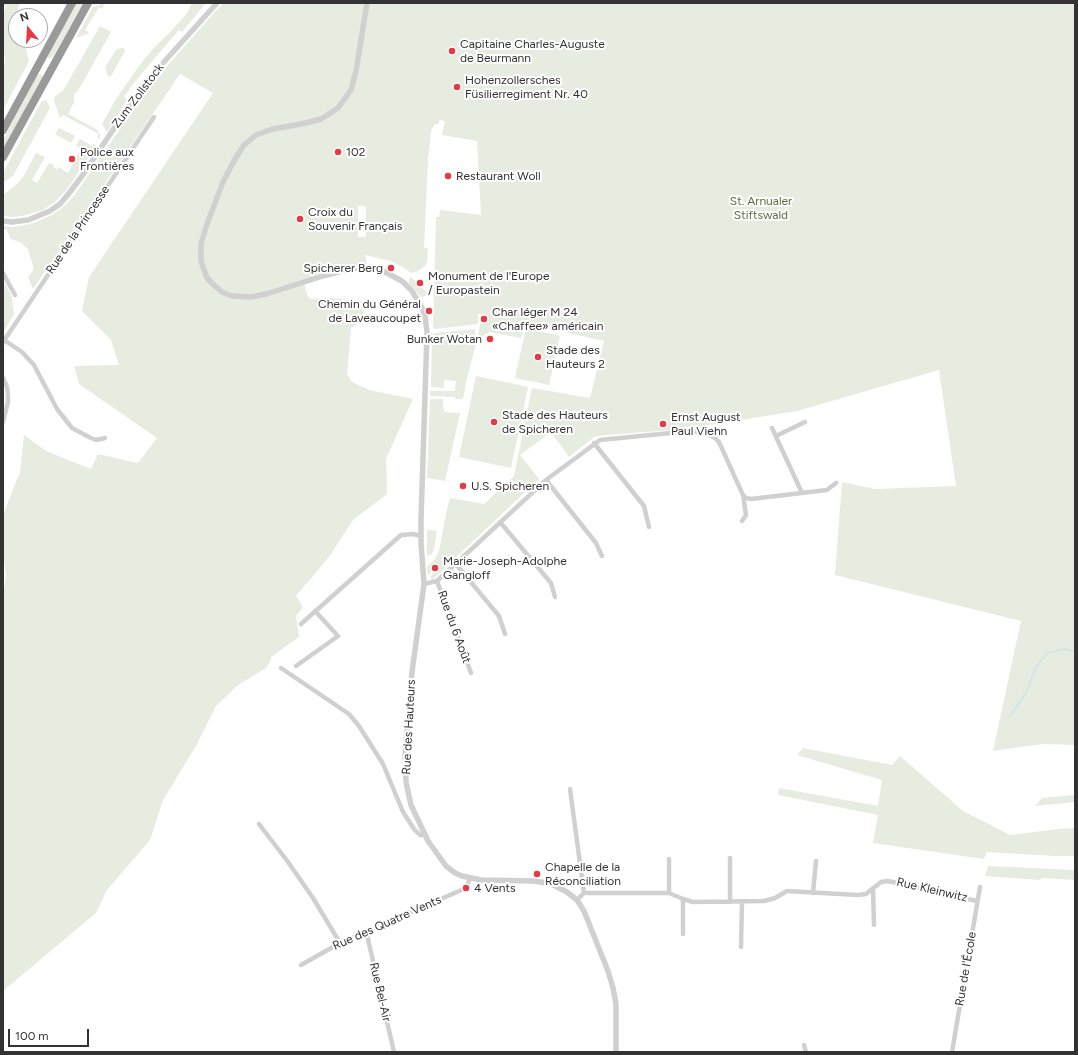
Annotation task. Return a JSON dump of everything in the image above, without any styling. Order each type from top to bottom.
[{"type":"highway","points":[[3,130],[72,3]]},
{"type":"highway","points":[[3,157],[88,3]]},
{"type":"street","name":"Zum Zollstock","points":[[3,221],[12,222],[28,220],[50,211],[60,204],[82,176],[142,88],[172,52],[217,3]]},
{"type":"street","name":"Rue des Hauteurs","points":[[366,3],[356,71],[351,90],[338,108],[321,119],[273,129],[256,135],[244,145],[223,182],[207,224],[201,244],[201,260],[207,278],[222,292],[232,296],[251,297],[266,294],[346,270],[368,268],[385,272],[402,281],[412,291],[422,306],[427,332],[421,536],[424,584],[412,672],[405,755],[406,782],[411,805],[428,841],[446,866],[455,873],[480,880],[532,881],[549,883],[567,892],[577,900],[584,911],[608,971],[613,988],[616,1004],[616,1052]]},
{"type":"street","name":"Rue de la Princesse","points":[[4,341],[154,117]]},
{"type":"street","points":[[3,273],[15,295]]},
{"type":"street","points":[[4,341],[22,352],[34,365],[57,410],[72,428],[96,440],[105,438]]},
{"type":"street","points":[[3,378],[7,387],[8,402],[3,422]]},
{"type":"street","points":[[776,436],[805,422]]},
{"type":"street","points":[[772,428],[802,493]]},
{"type":"street","points":[[424,584],[437,580],[546,480],[600,440],[691,431],[707,434],[715,438],[719,442],[743,495],[746,515],[742,521]]},
{"type":"street","points":[[594,443],[644,506],[649,527]]},
{"type":"street","points":[[546,480],[596,543],[602,556]]},
{"type":"street","points":[[743,495],[746,498],[751,499],[827,490],[836,483]]},
{"type":"street","points":[[500,522],[551,583],[555,597]]},
{"type":"street","points":[[301,624],[401,535],[413,534],[421,536]]},
{"type":"street","points":[[454,563],[497,613],[505,634]]},
{"type":"street","name":"Rue du 6 Août","points":[[437,580],[471,673]]},
{"type":"street","points":[[296,666],[338,636],[315,611]]},
{"type":"street","points":[[281,668],[349,714],[359,726],[383,764],[403,812],[414,829],[420,834],[426,835]]},
{"type":"street","points":[[570,789],[584,893],[577,900]]},
{"type":"street","points":[[259,824],[313,898],[340,943]]},
{"type":"street","points":[[669,858],[669,893]]},
{"type":"street","points":[[730,858],[730,902]]},
{"type":"street","points":[[813,893],[816,861]]},
{"type":"street","name":"Rue des Quatre Vents","points":[[301,965],[340,943],[466,888],[470,878]]},
{"type":"street","name":"Rue Kleinwitz","points":[[584,893],[669,893],[693,902],[764,902],[787,892],[858,895],[866,894],[881,882],[888,881],[977,901]]},
{"type":"street","name":"Rue de l'École","points":[[952,1052],[980,887]]},
{"type":"street","points":[[873,889],[874,925]]},
{"type":"street","points":[[683,899],[683,934]]},
{"type":"street","points":[[741,947],[742,902]]},
{"type":"street","name":"Rue Bel-Air","points":[[365,932],[367,935],[394,1052]]},
{"type":"street","points":[[804,1045],[806,1052]]},
{"type":"green space","points":[[3,3],[20,3],[18,8],[8,8],[8,48],[26,48],[29,61],[3,110],[3,70],[5,62],[3,14],[6,6],[3,6]]},
{"type":"green space","points":[[76,3],[83,3],[53,57],[49,59],[47,54]]},
{"type":"green space","points":[[105,3],[102,9],[99,7],[85,30],[89,32],[76,38],[93,7]]},
{"type":"green space","points":[[192,3],[205,4],[182,32],[179,30],[133,84],[124,97],[127,100],[107,132],[102,124],[116,99],[139,66],[187,13]]},
{"type":"green space","name":"St. Arnualer Stiftswald","points":[[223,3],[1075,3],[1075,745],[1042,744],[993,751],[1021,621],[835,575],[842,482],[875,489],[956,486],[939,370],[797,411],[685,429],[594,437],[569,457],[551,432],[520,455],[539,479],[454,559],[451,557],[446,567],[432,580],[431,576],[438,567],[434,564],[431,568],[433,569],[428,576],[427,567],[435,559],[439,551],[450,498],[484,504],[514,476],[532,388],[590,398],[604,341],[525,323],[521,338],[489,332],[477,340],[463,399],[455,399],[455,397],[430,396],[430,391],[455,391],[456,381],[444,380],[444,388],[431,387],[432,335],[435,333],[475,329],[475,336],[478,336],[482,314],[478,314],[478,324],[433,328],[436,217],[439,217],[440,210],[481,215],[477,141],[442,135],[445,121],[439,120],[439,124],[435,124],[431,131],[428,159],[424,248],[428,248],[427,262],[425,266],[418,271],[411,273],[391,261],[365,255],[368,268],[356,268],[304,282],[307,295],[310,299],[329,298],[361,301],[365,305],[362,317],[357,324],[351,328],[347,374],[352,382],[369,390],[413,399],[386,459],[387,494],[353,520],[329,557],[296,596],[303,607],[296,616],[299,637],[271,657],[266,668],[238,685],[216,706],[196,746],[163,800],[150,840],[107,890],[96,913],[3,991],[3,597],[6,575],[3,552],[3,515],[20,472],[24,435],[46,451],[91,469],[98,454],[138,463],[157,438],[79,384],[74,366],[119,365],[111,340],[82,311],[89,277],[213,93],[180,74],[33,289],[28,277],[34,269],[28,249],[20,242],[11,239],[6,229],[3,230],[3,226],[13,227],[36,222],[52,215],[62,208],[74,196],[135,107],[168,65]],"holes":[[[358,206],[366,206],[366,237],[358,237]]]},
{"type":"green space","points":[[100,26],[111,32],[78,91],[74,94],[74,102],[68,114],[96,129],[100,134],[99,139],[97,138],[99,134],[63,115],[60,118],[54,101],[55,96],[63,91]]},
{"type":"green space","points":[[123,48],[125,51],[111,76],[108,76],[105,67],[117,49]]},
{"type":"green space","points":[[41,74],[43,77],[3,149],[3,140],[37,76]]},
{"type":"green space","points":[[46,100],[50,108],[13,176],[3,183],[3,173],[41,102]]},
{"type":"green space","points":[[59,128],[75,136],[71,143],[55,134]]},
{"type":"green space","points":[[80,139],[92,146],[94,143],[96,147],[67,189],[55,202],[43,210],[22,216],[3,216],[3,195],[23,177],[36,153],[45,157],[32,180],[37,183],[49,163],[54,165],[53,167],[57,169],[59,167],[68,173],[81,149],[76,146]]},
{"type":"green space","points":[[411,277],[427,292],[425,296],[420,296],[409,283],[409,279]]},
{"type":"green space","points":[[3,280],[12,297],[14,314],[3,333]]},
{"type":"green space","name":"Stade des Hauteurs 2","points":[[526,328],[560,336],[549,385],[515,378]]},
{"type":"green space","name":"Stade des Hauteurs de Spicheren","points":[[476,376],[528,387],[511,468],[459,457]]},
{"type":"green space","points":[[430,399],[443,399],[444,412],[460,413],[445,481],[427,478]]},
{"type":"green space","points":[[427,530],[437,531],[432,554],[427,556]]},
{"type":"green space","points":[[803,748],[892,765],[900,756],[963,811],[1010,835],[1075,828],[1075,856],[987,852],[984,859],[873,843],[878,815],[778,795],[779,788],[878,806],[882,780],[797,755]]},
{"type":"green space","points":[[1075,795],[1075,802],[1035,806],[1042,798]]},
{"type":"green space","points":[[988,866],[1075,870],[1075,880],[1043,878],[1039,880],[985,876]]},
{"type":"waterway","points":[[1010,716],[1026,693],[1036,667],[1047,653],[1064,649],[1075,651]]},
{"type":"place","name":"Capitaine Charles-Auguste de Beurmann","points":[[452,51]]},
{"type":"place","name":"Hohenzollersches Füsilierregiment Nr. 40","points":[[457,87]]},
{"type":"place","name":"102","points":[[338,152]]},
{"type":"place","name":"Police aux Frontières","points":[[72,159]]},
{"type":"place","name":"Restaurant Woll","points":[[448,176]]},
{"type":"place","name":"Croix du Souvenir Français","points":[[300,219]]},
{"type":"place","name":"Spicherer Berg","points":[[391,268]]},
{"type":"place","name":"Monument de l'Europe / Europastein","points":[[420,283]]},
{"type":"place","name":"Chemin du Général de Laveaucoupet","points":[[429,311]]},
{"type":"place","name":"Char léger M 24 «Chaffee» américain","points":[[484,319]]},
{"type":"place","name":"Bunker Wotan","points":[[490,339]]},
{"type":"place","name":"Stade des Hauteurs 2","points":[[538,357]]},
{"type":"place","name":"Stade des Hauteurs de Spicheren","points":[[494,422]]},
{"type":"place","name":"Ernst August Paul Viehn","points":[[663,424]]},
{"type":"place","name":"U.S. Spicheren","points":[[463,486]]},
{"type":"place","name":"Marie-Joseph-Adolphe Gangloff","points":[[435,568]]},
{"type":"place","name":"Chapelle de la Réconciliation","points":[[537,874]]},
{"type":"place","name":"4 Vents","points":[[466,888]]}]
